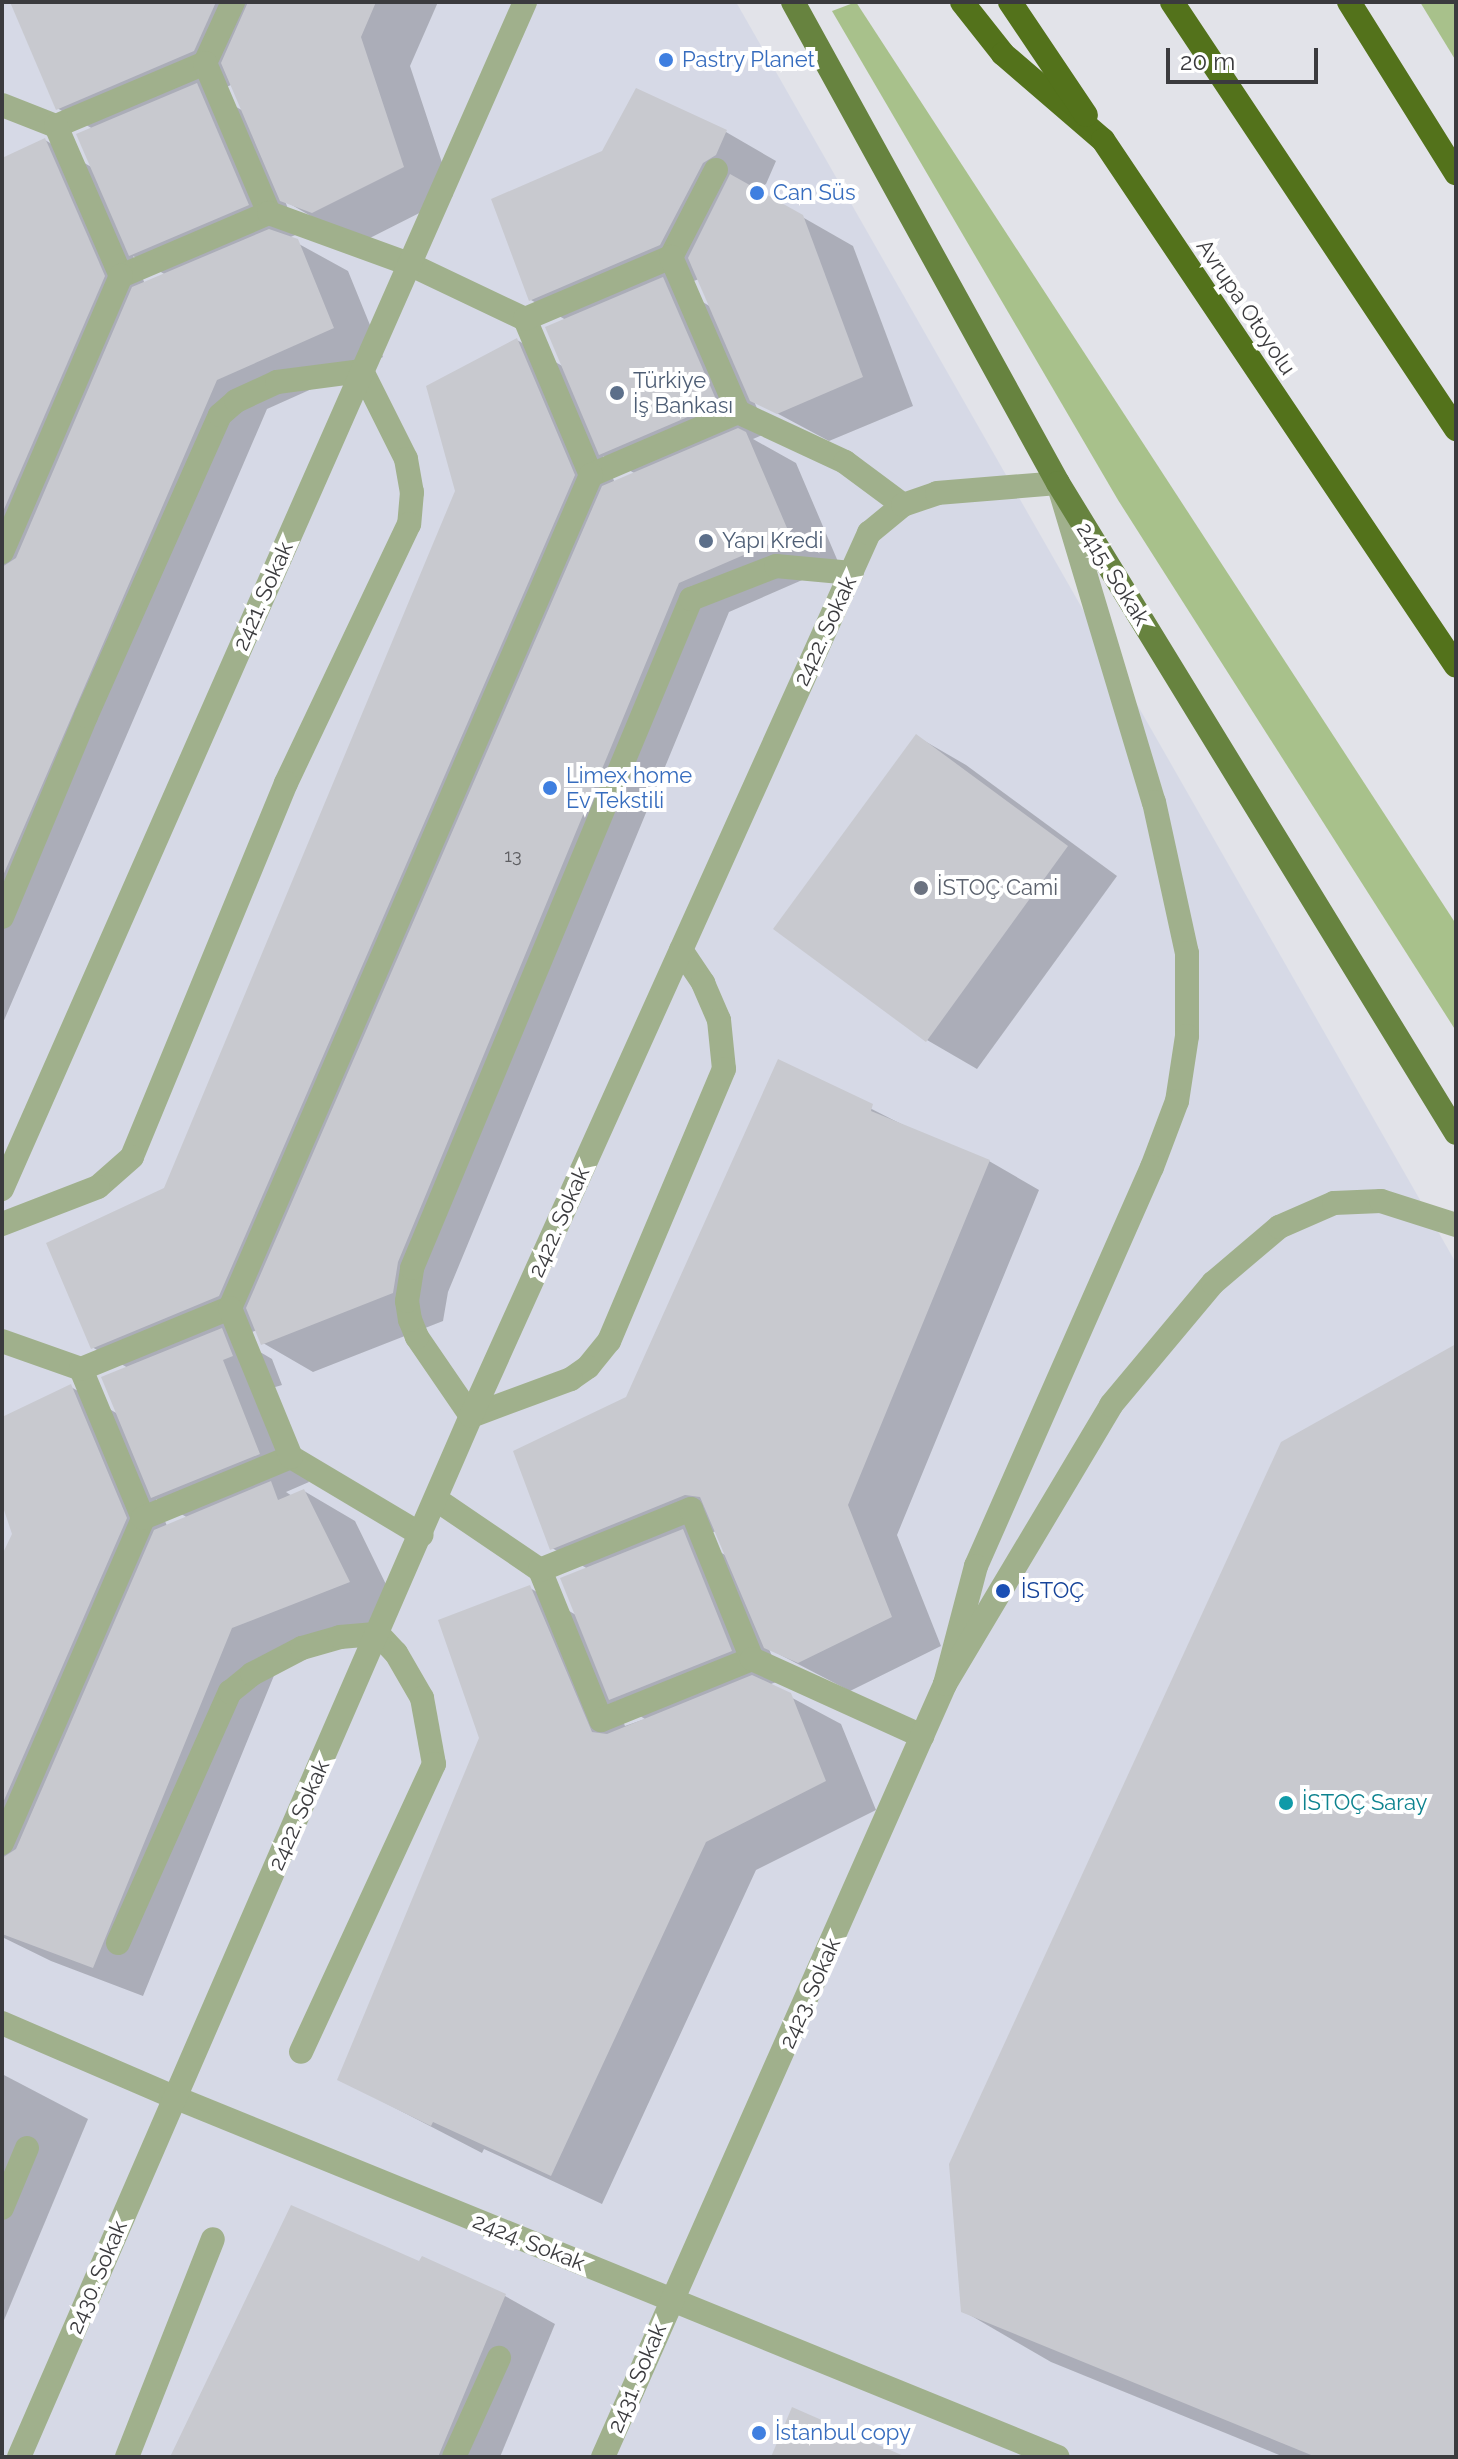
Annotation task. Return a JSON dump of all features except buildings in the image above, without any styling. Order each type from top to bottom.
[{"type":"highway","name":"Avrupa Otoyolu","points":[[962,2],[1003,54],[1103,140],[1456,666]]},
{"type":"highway","points":[[1010,2],[1103,140]]},
{"type":"highway","points":[[1172,2],[1456,429]]},
{"type":"highway","points":[[1349,2],[1456,173]]},
{"type":"main road","name":"2415. Sokak","points":[[793,2],[1058,483],[1456,1133]]},
{"type":"street","points":[[2,105],[56,126],[205,63],[233,2]]},
{"type":"street","name":"2421. Sokak","points":[[2,1189],[525,2]]},
{"type":"street","points":[[205,63],[269,213]]},
{"type":"street","points":[[56,126],[121,276]]},
{"type":"street","points":[[525,319],[671,257],[716,170]]},
{"type":"street","points":[[2,552],[121,276],[269,213],[409,264],[525,319],[591,475]]},
{"type":"street","points":[[671,257],[738,412],[845,462],[903,505]]},
{"type":"street","points":[[2,917],[86,716],[220,415],[236,401],[277,382],[362,371],[406,459],[412,492],[409,524],[286,783],[132,1157],[98,1187],[2,1224]]},
{"type":"street","points":[[2,1341],[81,1369],[230,1308],[591,475],[738,412]]},
{"type":"street","points":[[945,1684],[976,1566],[1152,1167],[1177,1101],[1187,1036],[1187,953],[1154,802],[1058,483]]},
{"type":"street","name":"2422. Sokak","points":[[174,2097],[422,1535],[471,1416],[869,533],[903,505],[937,493],[1058,483]]},
{"type":"street","points":[[681,950],[703,983],[719,1020],[724,1069],[609,1341],[588,1367],[571,1379],[471,1416],[417,1337],[410,1320],[407,1301],[412,1268],[691,599],[776,566],[852,573]]},
{"type":"street","points":[[945,1684],[1111,1405],[1213,1283],[1279,1227],[1334,1203],[1381,1201],[1456,1225]]},
{"type":"street","points":[[230,1308],[291,1457],[422,1535]]},
{"type":"street","points":[[81,1369],[143,1518]]},
{"type":"street","points":[[2,1843],[143,1518],[291,1457]]},
{"type":"street","points":[[437,1500],[540,1570],[601,1720],[752,1659]]},
{"type":"street","points":[[540,1570],[691,1509],[752,1659],[922,1736]]},
{"type":"street","points":[[118,1943],[230,1692],[252,1674],[302,1648],[340,1637],[378,1634],[396,1653],[422,1698],[434,1764],[301,2052]]},
{"type":"street","name":"2423. Sokak","points":[[671,2300],[755,2119],[945,1684]]},
{"type":"street","name":"2424. Sokak","points":[[2,2023],[174,2097],[1058,2457]]},
{"type":"street","name":"2430. Sokak","points":[[19,2457],[174,2097]]},
{"type":"street","points":[[2,2208],[27,2148]]},
{"type":"street","points":[[127,2457],[213,2239]]},
{"type":"street","name":"2431. Sokak","points":[[603,2457],[671,2300]]},
{"type":"street","points":[[454,2457],[499,2358]]},
{"type":"shaded area","name":"İSTOÇ","points":[[2,2],[736,2],[1456,1263],[1456,2457],[2,2457]]},
{"type":"green space","points":[[856,2],[1456,924],[1456,1031],[1118,500],[832,11]]},
{"type":"green space","points":[[1420,2],[1456,2],[1456,61]]},
{"type":"place","name":"Pastry Planet","points":[[666,60]]},
{"type":"place","name":"Can Süs","points":[[757,193]]},
{"type":"place","name":"Türkiye İş Bankası","points":[[617,393]]},
{"type":"place","name":"Yapı Kredi","points":[[706,541]]},
{"type":"place","name":"Limex home Ev Tekstili","points":[[550,788]]},
{"type":"place","name":"İSTOÇ Cami","points":[[921,888]]},
{"type":"place","name":"İSTOÇ","points":[[1003,1591]]},
{"type":"place","name":"İSTOÇ Saray","points":[[1286,1803]]},
{"type":"place","name":"İstanbul copy","points":[[759,2433]]}]
